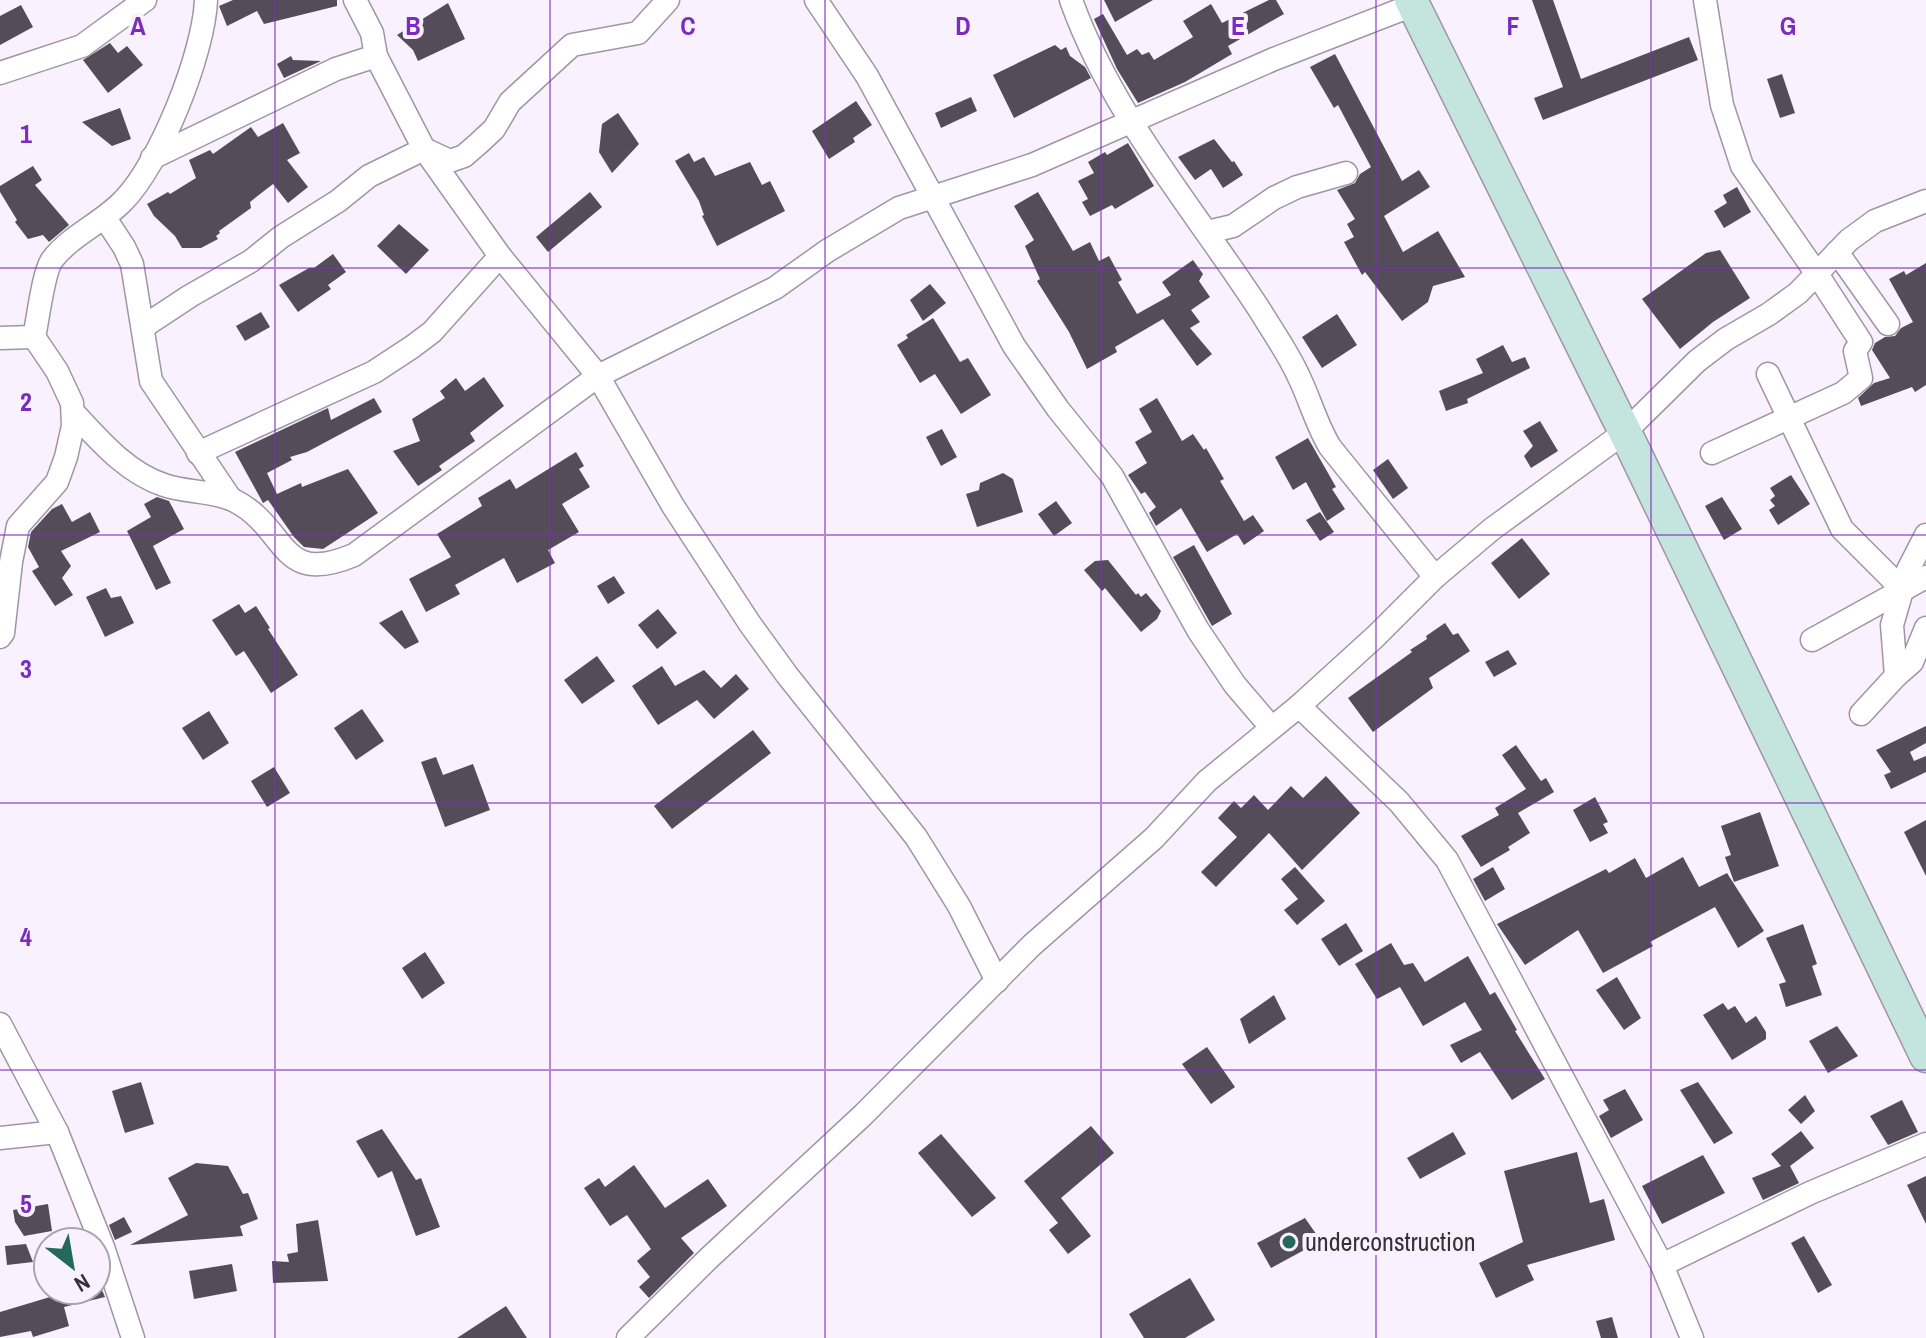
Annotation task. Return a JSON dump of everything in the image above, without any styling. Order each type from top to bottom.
[{"type":"main road","points":[[1412,2],[1625,432],[1926,1056]]},
{"type":"street","points":[[0,73],[82,46],[145,0]]},
{"type":"street","points":[[206,0],[205,18],[190,68],[152,158],[138,184],[105,218],[68,244],[50,262],[34,337],[57,371],[74,413],[100,442],[140,474],[164,485],[230,498]]},
{"type":"street","points":[[355,0],[372,33],[376,56],[424,149],[500,256],[598,376],[673,506],[750,624],[916,837],[959,906],[997,981]]},
{"type":"street","points":[[424,149],[450,161],[464,156],[494,129],[510,102],[572,45],[638,33],[668,0]]},
{"type":"street","points":[[816,0],[867,76],[1014,346],[1058,409],[1112,476],[1198,630],[1235,685],[1271,727]]},
{"type":"street","points":[[1071,0],[1097,66],[1262,313],[1298,375],[1316,424],[1330,447],[1435,577]]},
{"type":"street","points":[[1705,0],[1722,105],[1742,166],[1861,342],[1855,351],[1861,378],[1843,393],[1712,453]]},
{"type":"street","points":[[105,218],[132,264],[151,381],[230,498],[255,515],[294,559],[329,565],[354,555],[598,376],[775,288],[827,251],[899,208],[1032,165],[1412,2]]},
{"type":"street","points":[[152,158],[336,69],[376,56]]},
{"type":"street","points":[[143,327],[251,261],[369,176],[424,149]]},
{"type":"street","points":[[1207,232],[1233,226],[1274,198],[1297,187],[1346,173]]},
{"type":"street","points":[[628,1338],[863,1115],[1063,917],[1154,838],[1207,781],[1299,706],[1435,577],[1492,529],[1625,432],[1697,361],[1789,300],[1849,240],[1875,221],[1926,201]]},
{"type":"street","points":[[1837,252],[1888,324]]},
{"type":"street","points":[[198,453],[374,372],[432,332],[500,256]]},
{"type":"street","points":[[0,338],[34,337]]},
{"type":"street","points":[[1768,374],[1842,529],[1902,589]]},
{"type":"street","points":[[0,637],[18,526],[57,482],[66,457],[74,413]]},
{"type":"street","points":[[1896,676],[1892,625],[1908,570],[1926,535]]},
{"type":"street","points":[[1812,640],[1926,577]]},
{"type":"street","points":[[1861,714],[1912,662],[1926,628]]},
{"type":"street","points":[[1299,706],[1399,802],[1447,860],[1662,1265],[1692,1338]]},
{"type":"street","points":[[0,1024],[57,1132],[103,1247],[133,1338]]},
{"type":"street","points":[[0,1138],[57,1132]]},
{"type":"street","points":[[1662,1265],[1810,1193],[1926,1144]]},
{"type":"building","points":[[233,0],[337,0],[337,6],[264,24],[257,11],[227,26],[219,6]]},
{"type":"building","points":[[1104,0],[1153,0],[1115,22]]},
{"type":"building","points":[[1269,0],[1276,0],[1284,14],[1228,46],[1232,54],[1185,82],[1138,103],[1117,69],[1094,19],[1103,14],[1127,55],[1137,49],[1142,55],[1149,52],[1154,60],[1193,37],[1183,21],[1211,4],[1222,23]]},
{"type":"building","points":[[1532,0],[1553,0],[1581,79],[1689,37],[1698,60],[1543,120],[1534,98],[1563,87]]},
{"type":"building","points":[[448,3],[465,39],[418,61],[413,50],[397,35]]},
{"type":"building","points":[[21,5],[33,27],[0,45],[0,16]]},
{"type":"building","points":[[110,43],[118,53],[127,46],[143,65],[108,93],[83,60]]},
{"type":"building","points":[[1055,45],[1061,50],[1066,47],[1070,56],[1085,67],[1091,78],[1014,118],[993,75]]},
{"type":"building","points":[[1335,54],[1402,181],[1419,170],[1430,187],[1384,216],[1403,252],[1438,231],[1465,277],[1433,286],[1428,302],[1402,321],[1365,272],[1362,275],[1344,242],[1354,237],[1347,224],[1355,219],[1337,190],[1355,183],[1360,174],[1371,167],[1338,105],[1334,108],[1310,67]]},
{"type":"building","points":[[291,56],[293,60],[321,61],[284,78],[277,64]]},
{"type":"building","points":[[1782,74],[1795,113],[1780,118],[1767,79]]},
{"type":"building","points":[[971,97],[977,111],[941,128],[935,113]]},
{"type":"building","points":[[856,101],[872,125],[853,138],[855,142],[829,159],[812,131]]},
{"type":"building","points":[[120,108],[131,139],[112,146],[82,122]]},
{"type":"building","points":[[618,113],[639,144],[612,173],[599,152],[602,124]]},
{"type":"building","points":[[283,123],[300,153],[287,160],[308,187],[288,203],[273,184],[250,202],[251,208],[219,231],[218,239],[201,248],[182,248],[147,204],[196,178],[189,160],[210,150],[213,154],[251,127],[258,137]]},
{"type":"building","points":[[1214,139],[1243,175],[1223,188],[1211,169],[1195,180],[1178,157]]},
{"type":"building","points":[[1128,143],[1154,186],[1115,209],[1112,205],[1090,216],[1082,202],[1088,199],[1078,181],[1094,173],[1088,162]]},
{"type":"building","points":[[689,153],[694,162],[704,157],[715,176],[750,162],[762,185],[770,181],[785,211],[717,246],[702,216],[699,201],[675,161]]},
{"type":"building","points":[[33,166],[42,180],[35,185],[69,225],[49,242],[43,235],[28,239],[15,222],[17,220],[0,192],[0,186]]},
{"type":"building","points":[[1737,187],[1751,212],[1724,228],[1714,211],[1727,203],[1723,195]]},
{"type":"building","points":[[590,192],[602,207],[548,252],[536,237]]},
{"type":"building","points":[[1038,192],[1073,251],[1090,242],[1099,261],[1109,256],[1122,280],[1118,282],[1137,314],[1171,295],[1162,282],[1193,260],[1203,274],[1199,281],[1210,297],[1191,310],[1200,322],[1190,328],[1212,354],[1197,366],[1163,319],[1115,347],[1117,352],[1087,369],[1069,332],[1037,281],[1040,279],[1025,246],[1034,240],[1014,206]]},
{"type":"building","points":[[399,224],[429,250],[406,274],[377,246]]},
{"type":"building","points":[[1720,250],[1750,298],[1680,349],[1642,299],[1706,253]]},
{"type":"building","points":[[333,254],[346,272],[328,285],[331,289],[298,312],[279,285],[314,268]]},
{"type":"building","points":[[1926,263],[1926,385],[1915,392],[1912,387],[1861,406],[1858,398],[1874,383],[1890,378],[1872,350],[1875,343],[1895,336],[1901,328],[1913,322],[1889,279],[1904,271],[1906,275]]},
{"type":"building","points":[[930,284],[946,303],[923,321],[910,300]]},
{"type":"building","points":[[261,312],[270,327],[245,341],[236,326]]},
{"type":"building","points":[[1337,314],[1357,345],[1322,368],[1302,337]]},
{"type":"building","points":[[933,318],[960,362],[968,358],[991,395],[961,414],[935,374],[920,383],[897,345],[908,338],[906,335]]},
{"type":"building","points":[[1503,345],[1512,362],[1525,357],[1530,368],[1467,399],[1468,403],[1446,411],[1439,391],[1483,373],[1476,359]]},
{"type":"building","points":[[484,377],[504,406],[470,433],[475,441],[439,466],[442,470],[418,486],[393,451],[420,441],[412,419],[445,398],[440,391],[456,378],[465,391]]},
{"type":"building","points":[[374,398],[382,412],[307,452],[290,457],[292,460],[267,473],[277,494],[301,483],[302,487],[348,469],[378,513],[323,549],[304,547],[268,500],[263,503],[235,452],[328,408],[331,420]]},
{"type":"building","points":[[1157,398],[1182,441],[1193,434],[1204,450],[1206,448],[1224,479],[1220,481],[1244,521],[1253,515],[1264,531],[1244,545],[1237,534],[1207,552],[1181,508],[1156,526],[1149,513],[1156,507],[1145,492],[1141,494],[1128,475],[1147,463],[1135,442],[1152,432],[1139,409]]},
{"type":"building","points":[[1540,421],[1558,451],[1531,468],[1524,456],[1533,446],[1523,431]]},
{"type":"building","points":[[942,429],[957,457],[941,466],[926,437]]},
{"type":"building","points":[[1308,438],[1345,509],[1327,521],[1306,482],[1293,490],[1275,457]]},
{"type":"building","points":[[576,452],[584,466],[579,469],[590,487],[562,504],[579,532],[548,550],[555,563],[517,583],[504,558],[455,585],[460,594],[426,612],[409,579],[451,557],[437,534],[482,506],[478,498],[510,479],[516,489]]},
{"type":"building","points":[[1388,459],[1408,488],[1393,499],[1373,470]]},
{"type":"building","points":[[1003,473],[1013,479],[1023,512],[977,527],[966,494],[979,490],[980,483]]},
{"type":"building","points":[[1791,475],[1810,504],[1778,525],[1769,510],[1775,506],[1770,500],[1775,496],[1770,488]]},
{"type":"building","points":[[157,497],[169,501],[184,529],[153,546],[171,583],[156,590],[127,531],[151,517],[144,504]]},
{"type":"building","points":[[1722,497],[1742,529],[1724,540],[1705,506]]},
{"type":"building","points":[[1056,501],[1072,523],[1054,536],[1038,514]]},
{"type":"building","points":[[62,504],[72,522],[90,512],[100,532],[61,551],[71,566],[62,578],[73,595],[55,606],[32,571],[39,567],[28,547],[31,532],[52,509]]},
{"type":"building","points":[[1320,512],[1334,532],[1320,541],[1306,520]]},
{"type":"building","points":[[1522,538],[1550,574],[1519,599],[1491,563]]},
{"type":"building","points":[[1194,545],[1232,614],[1212,626],[1173,557]]},
{"type":"building","points":[[1108,560],[1136,595],[1138,593],[1141,597],[1146,593],[1161,611],[1157,619],[1141,632],[1105,588],[1102,591],[1084,570],[1095,561]]},
{"type":"building","points":[[614,576],[625,593],[608,604],[597,586]]},
{"type":"building","points":[[106,588],[111,598],[121,596],[134,623],[105,637],[86,597]]},
{"type":"building","points":[[239,604],[245,613],[256,606],[298,675],[271,693],[244,651],[236,656],[212,620]]},
{"type":"building","points":[[658,609],[677,633],[657,649],[638,625]]},
{"type":"building","points":[[402,610],[419,642],[405,649],[379,623]]},
{"type":"building","points":[[1445,623],[1453,635],[1458,633],[1470,651],[1429,678],[1433,688],[1373,732],[1348,698],[1412,652],[1410,650]]},
{"type":"building","points":[[1508,650],[1517,664],[1494,677],[1485,662]]},
{"type":"building","points":[[597,656],[615,681],[582,704],[564,680]]},
{"type":"building","points":[[662,666],[675,686],[704,670],[721,688],[736,674],[749,689],[714,719],[697,700],[658,725],[632,686]]},
{"type":"building","points":[[362,709],[384,741],[356,760],[334,728]]},
{"type":"building","points":[[209,711],[229,743],[203,760],[182,728]]},
{"type":"building","points":[[1926,726],[1926,743],[1910,752],[1914,761],[1926,756],[1926,772],[1891,789],[1884,775],[1891,772],[1876,750]]},
{"type":"building","points":[[753,730],[771,753],[672,829],[654,806]]},
{"type":"building","points":[[1516,745],[1541,781],[1546,778],[1554,792],[1518,813],[1530,833],[1508,847],[1510,850],[1481,867],[1461,836],[1499,815],[1495,808],[1526,789],[1502,755]]},
{"type":"building","points":[[436,757],[443,775],[473,764],[490,810],[445,827],[421,762]]},
{"type":"building","points":[[274,767],[290,793],[267,807],[251,781]]},
{"type":"building","points":[[1326,776],[1360,813],[1302,870],[1269,833],[1216,887],[1201,872],[1237,837],[1218,818],[1234,801],[1241,808],[1254,795],[1268,810],[1291,786],[1303,798]]},
{"type":"building","points":[[1595,797],[1608,822],[1603,824],[1608,833],[1590,842],[1573,810]]},
{"type":"building","points":[[1760,812],[1779,866],[1734,882],[1725,857],[1731,855],[1721,826]]},
{"type":"building","points":[[1926,820],[1926,876],[1904,832]]},
{"type":"building","points":[[1683,857],[1699,887],[1727,873],[1764,931],[1738,948],[1715,907],[1650,942],[1653,946],[1603,973],[1578,930],[1525,965],[1497,924],[1606,869],[1609,873],[1635,858],[1646,878]]},
{"type":"building","points":[[1295,867],[1325,901],[1297,925],[1284,910],[1298,899],[1281,879]]},
{"type":"building","points":[[1493,867],[1505,889],[1485,901],[1473,879]]},
{"type":"building","points":[[1346,923],[1363,951],[1339,966],[1321,939]]},
{"type":"building","points":[[1803,924],[1817,964],[1812,966],[1822,995],[1786,1007],[1779,984],[1786,982],[1766,938]]},
{"type":"building","points":[[1391,943],[1404,965],[1413,963],[1425,982],[1468,956],[1490,995],[1495,992],[1545,1079],[1512,1100],[1480,1052],[1461,1063],[1450,1045],[1482,1030],[1465,1002],[1423,1026],[1400,987],[1377,999],[1355,964]]},
{"type":"building","points":[[425,952],[445,983],[422,999],[402,968]]},
{"type":"building","points":[[1617,977],[1641,1018],[1624,1030],[1596,990]]},
{"type":"building","points":[[1274,995],[1286,1019],[1249,1044],[1240,1019]]},
{"type":"building","points":[[1723,1003],[1728,1010],[1735,1006],[1746,1023],[1756,1016],[1766,1032],[1766,1039],[1732,1060],[1703,1015]]},
{"type":"building","points":[[1837,1026],[1858,1056],[1828,1073],[1809,1041]]},
{"type":"building","points":[[1207,1047],[1235,1087],[1211,1104],[1182,1064]]},
{"type":"building","points":[[141,1082],[154,1124],[125,1133],[112,1091]]},
{"type":"building","points":[[1698,1082],[1733,1133],[1714,1144],[1680,1090]]},
{"type":"building","points":[[1625,1089],[1643,1120],[1611,1138],[1599,1116],[1609,1110],[1603,1100]]},
{"type":"building","points":[[1805,1095],[1815,1111],[1801,1124],[1788,1110]]},
{"type":"building","points":[[1902,1100],[1918,1132],[1888,1145],[1870,1116]]},
{"type":"building","points":[[1091,1126],[1114,1153],[1061,1198],[1091,1236],[1068,1254],[1049,1230],[1058,1223],[1024,1181]]},
{"type":"building","points":[[382,1129],[416,1180],[421,1178],[440,1227],[416,1236],[392,1171],[378,1178],[356,1141]]},
{"type":"building","points":[[1801,1131],[1814,1148],[1790,1166],[1799,1183],[1763,1200],[1752,1178],[1781,1166],[1771,1154]]},
{"type":"building","name":"underconstruction","points":[[1453,1132],[1466,1154],[1420,1179],[1407,1158]]},
{"type":"building","points":[[941,1134],[996,1198],[972,1217],[918,1153]]},
{"type":"building","points":[[1577,1152],[1590,1203],[1604,1199],[1615,1240],[1527,1265],[1534,1280],[1496,1298],[1479,1263],[1523,1242],[1504,1171]]},
{"type":"building","points":[[1703,1155],[1725,1193],[1662,1224],[1642,1186]]},
{"type":"building","points":[[196,1163],[228,1166],[243,1194],[248,1193],[258,1219],[240,1226],[243,1236],[130,1245],[188,1215],[168,1178]]},
{"type":"building","points":[[634,1165],[665,1208],[708,1179],[727,1206],[681,1238],[694,1253],[649,1298],[639,1287],[650,1277],[637,1261],[651,1249],[627,1215],[610,1226],[584,1188],[599,1178],[605,1187]]},
{"type":"building","points":[[1926,1176],[1926,1224],[1907,1185]]},
{"type":"building","points":[[48,1204],[51,1226],[32,1226],[32,1235],[24,1236],[15,1222],[13,1210]]},
{"type":"building","points":[[124,1217],[132,1232],[115,1240],[112,1226],[109,1225]]},
{"type":"building","name":"underconstruction","points":[[1305,1218],[1321,1241],[1271,1268],[1257,1243]]},
{"type":"building","points":[[318,1220],[328,1281],[273,1283],[272,1261],[289,1262],[287,1254],[298,1252],[296,1224]]},
{"type":"building","points":[[1804,1236],[1832,1285],[1818,1293],[1791,1243]]},
{"type":"building","points":[[26,1244],[32,1262],[7,1265],[5,1246]]},
{"type":"building","points":[[232,1264],[237,1291],[194,1299],[189,1271]]},
{"type":"building","points":[[1190,1278],[1215,1320],[1185,1338],[1144,1338],[1129,1314]]},
{"type":"building","points":[[32,1302],[32,1306],[68,1306],[64,1307],[69,1326],[33,1337],[31,1331],[0,1337],[0,1312]]},
{"type":"building","points":[[506,1306],[527,1338],[457,1338]]},
{"type":"building","points":[[1612,1317],[1618,1338],[1601,1338],[1596,1321]]},
{"type":"place","name":"underconstruction","points":[[1289,1242]]}]
